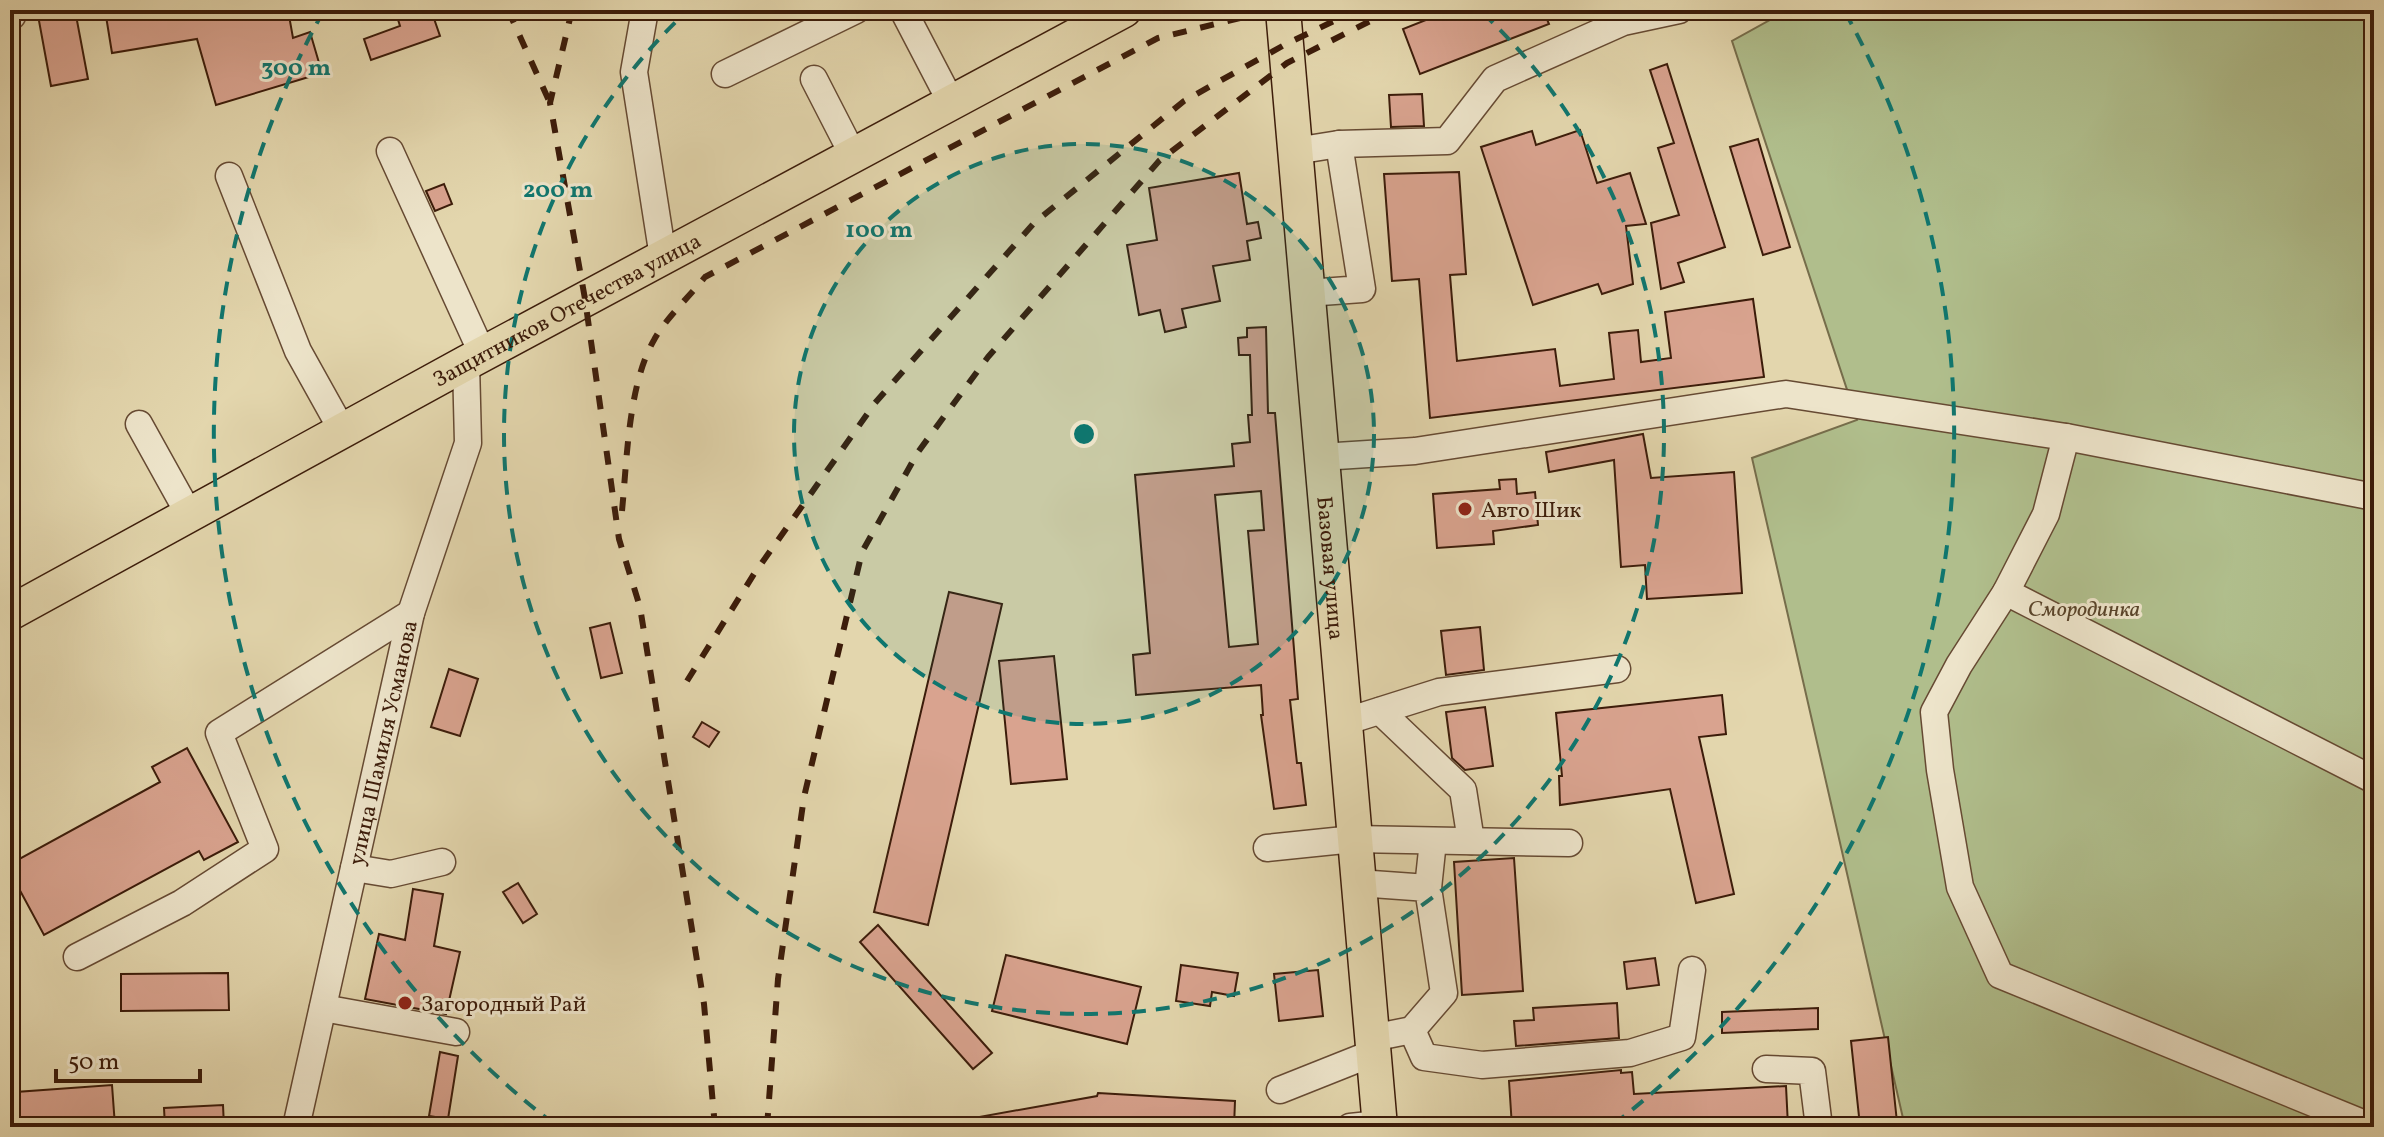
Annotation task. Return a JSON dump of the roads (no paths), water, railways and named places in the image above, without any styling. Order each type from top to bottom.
[{"type":"main road","name":"Защитников Отечества улица","points":[[10,613],[342,430],[1124,10]]},
{"type":"main road","name":"Базовая улица","points":[[1283,10],[1372,1046],[1370,1126]]},
{"type":"street","points":[[645,10],[634,72],[663,257]]},
{"type":"street","points":[[725,74],[856,10]]},
{"type":"street","points":[[903,10],[951,102]]},
{"type":"street","points":[[1295,151],[1339,144],[1447,141],[1495,79],[1623,22],[1679,10]]},
{"type":"street","points":[[814,79],[853,155]]},
{"type":"street","points":[[1307,293],[1362,289],[1339,144]]},
{"type":"street","points":[[390,151],[475,359]]},
{"type":"street","points":[[229,176],[298,351],[342,430]]},
{"type":"street","name":"улица Шамиля Усманова","points":[[296,1127],[411,613],[468,443],[475,359]]},
{"type":"street","points":[[1321,457],[1415,451],[1786,394],[2066,437],[2374,497]]},
{"type":"street","points":[[139,424],[189,514]]},
{"type":"street","points":[[2066,437],[2046,514],[2006,592],[1959,665],[1934,712],[1940,770],[1960,887],[2000,975],[2372,1127]]},
{"type":"street","points":[[2006,592],[2374,780]]},
{"type":"street","points":[[77,957],[182,903],[265,849],[219,733],[411,613]]},
{"type":"street","points":[[1344,722],[1439,692],[1617,669]]},
{"type":"street","points":[[1380,711],[1463,790],[1471,841]]},
{"type":"street","points":[[1267,848],[1354,839],[1569,843]]},
{"type":"street","points":[[1280,1090],[1412,1030],[1444,993],[1428,888],[1433,841]]},
{"type":"street","points":[[354,868],[391,874],[442,862]]},
{"type":"street","points":[[1358,883],[1428,888]]},
{"type":"street","points":[[1412,1030],[1424,1057],[1482,1065],[1630,1053],[1682,1037],[1692,970]]},
{"type":"street","points":[[323,1008],[456,1032]]},
{"type":"street","points":[[1766,1069],[1812,1071],[1819,1127]]},
{"type":"railway","points":[[508,10],[550,103]]},
{"type":"railway","points":[[572,10],[550,103],[585,299],[619,539],[640,607],[704,1004],[715,1127]]},
{"type":"railway","points":[[622,511],[630,424],[645,358],[665,324],[705,277],[1158,38],[1273,10]]},
{"type":"railway","points":[[687,681],[754,574],[875,403],[1034,223],[1184,101],[1286,44],[1357,10]]},
{"type":"railway","points":[[767,1127],[778,979],[804,797],[862,552],[918,452],[988,357],[1159,161],[1287,63],[1392,10]]},
{"type":"place","name":"Авто Шик","points":[[1465,509]]},
{"type":"place","name":"Загородный Рай","points":[[405,1003]]},
{"type":"park label","name":"Смородинка","points":[[2084,608]]}]
